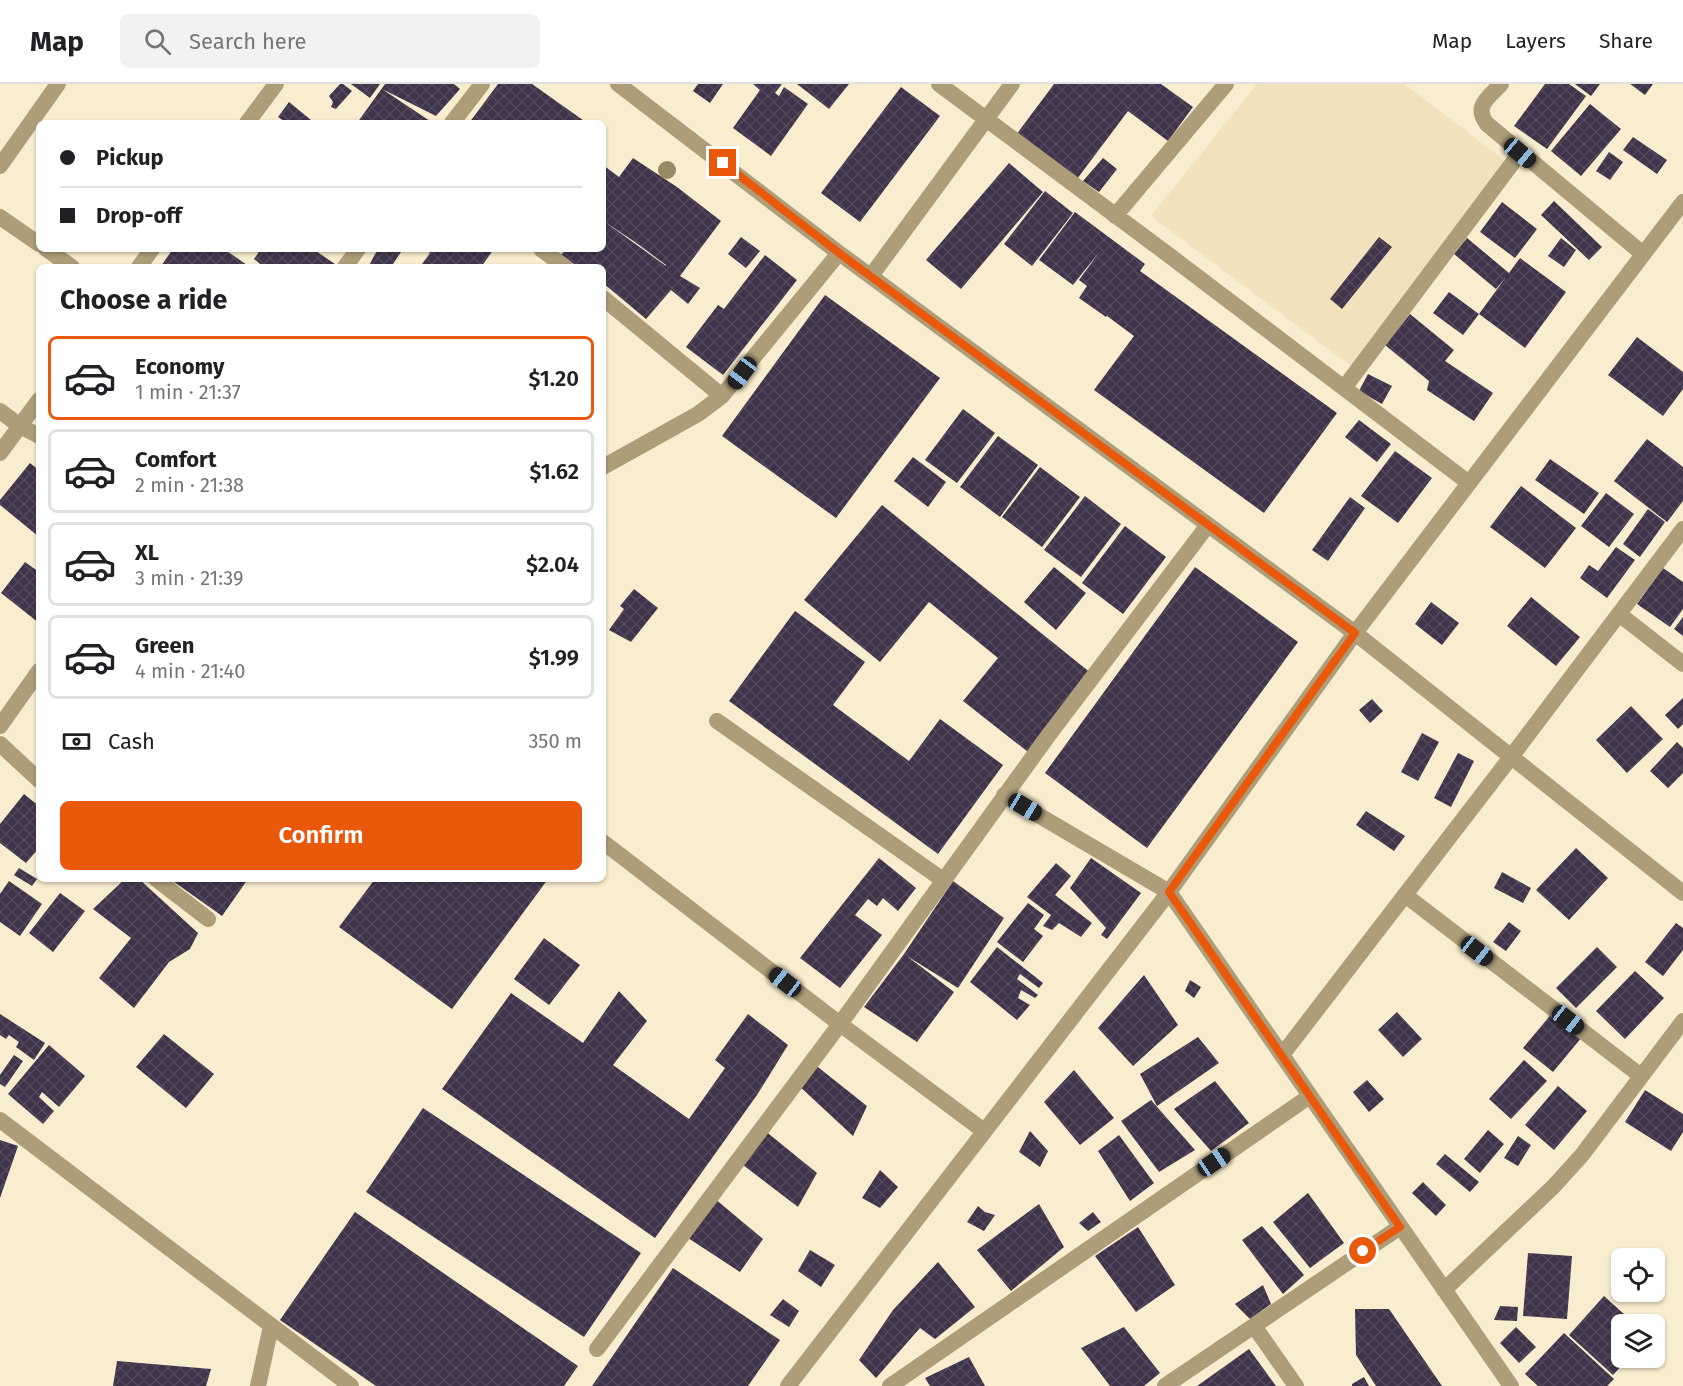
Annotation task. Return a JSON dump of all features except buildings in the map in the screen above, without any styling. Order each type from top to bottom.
[{"type":"street","points":[[0,166],[58,84]]},
{"type":"street","points":[[248,120],[276,84]]},
{"type":"street","points":[[454,120],[482,84]]},
{"type":"street","points":[[618,84],[839,253],[1355,633],[1683,893]]},
{"type":"street","points":[[939,84],[1469,483]]},
{"type":"street","points":[[871,276],[1012,84]]},
{"type":"street","points":[[1115,216],[1226,84]]},
{"type":"street","points":[[1501,84],[1480,109],[1486,124],[1643,255]]},
{"type":"street","points":[[1344,388],[1520,153]]},
{"type":"street","points":[[795,1383],[984,1131],[1169,892],[1355,633],[1683,202]]},
{"type":"street","points":[[0,217],[36,242]]},
{"type":"street","points":[[50,252],[68,264]]},
{"type":"street","points":[[545,252],[561,264]]},
{"type":"street","points":[[606,465],[699,414],[722,396],[839,253]]},
{"type":"street","points":[[606,300],[722,396]]},
{"type":"street","points":[[0,453],[36,404]]},
{"type":"street","points":[[0,411],[36,434]]},
{"type":"street","points":[[597,1349],[840,1023],[1005,795],[1209,525]]},
{"type":"street","points":[[1282,1055],[1683,529]]},
{"type":"street","points":[[1619,614],[1683,664]]},
{"type":"street","points":[[0,726],[36,675]]},
{"type":"street","points":[[717,721],[944,880]]},
{"type":"street","points":[[0,744],[36,777]]},
{"type":"street","points":[[1005,795],[1169,892],[1511,1386]]},
{"type":"street","points":[[606,844],[984,1131]]},
{"type":"street","points":[[160,882],[208,919]]},
{"type":"street","points":[[1405,895],[1641,1076]]},
{"type":"street","points":[[1444,1290],[1582,1155],[1683,1021]]},
{"type":"street","points":[[890,1386],[1310,1096]]},
{"type":"street","points":[[0,1120],[351,1386]]},
{"type":"street","points":[[1165,1386],[1400,1227]]},
{"type":"street","points":[[258,1386],[271,1326]]},
{"type":"street","points":[[1254,1326],[1296,1386]]},
{"type":"shaded area","points":[[1257,84],[1404,84],[1508,163],[1351,366],[1151,216]]},
{"type":"route","points":[[723,163],[839,253],[1355,633],[1169,892],[1400,1227],[1363,1251]]}]
